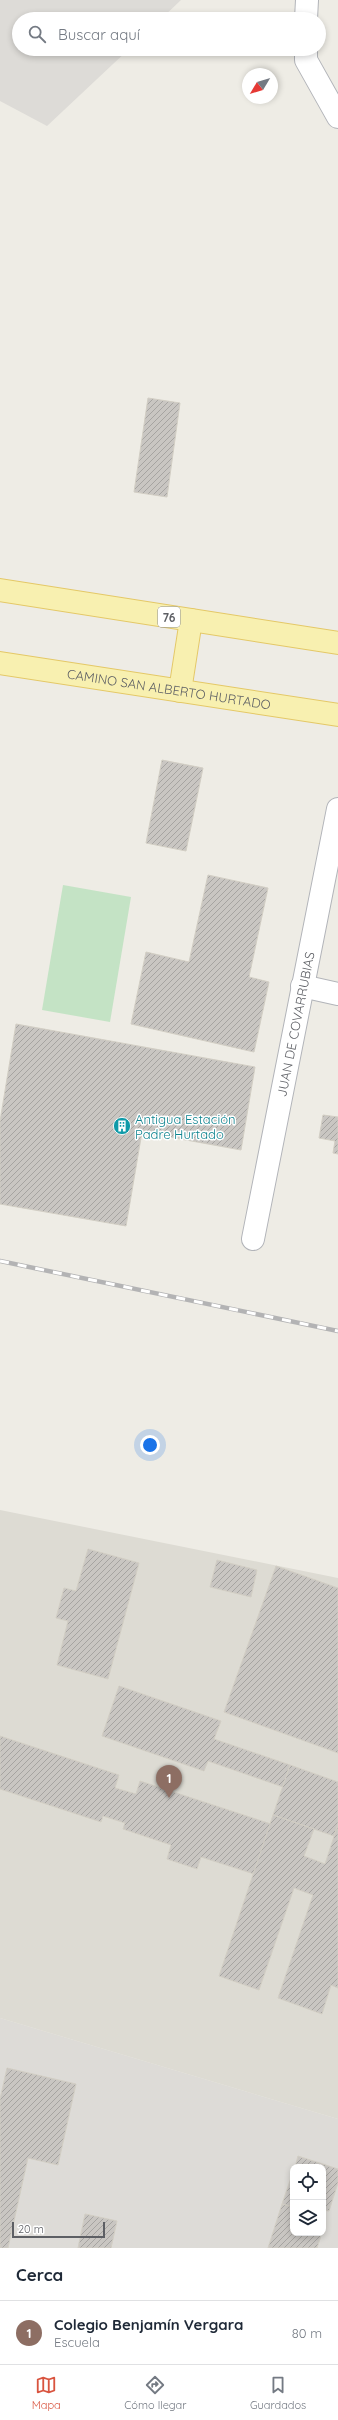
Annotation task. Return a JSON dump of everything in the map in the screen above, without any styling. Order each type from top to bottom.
[{"type":"main road","name":"76","points":[[0,590],[338,643]]},
{"type":"main road","points":[[180,691],[191,620]]},
{"type":"main road","name":"CAMINO SAN ALBERTO HURTADO","points":[[0,664],[338,715]]},
{"type":"street","points":[[306,12],[307,0]]},
{"type":"street","points":[[306,56],[306,60],[338,117]]},
{"type":"street","name":"JUAN DE COVARRUBIAS","points":[[253,1239],[338,810]]},
{"type":"street","points":[[302,986],[338,994]]},
{"type":"shaded area","points":[[0,0],[181,0],[168,12],[12,12],[12,56],[122,56],[47,126],[0,101]]},
{"type":"shaded area","points":[[0,1510],[338,1578],[338,2119],[0,2018]]},
{"type":"shaded area","points":[[0,2018],[338,2119],[338,2248],[0,2248]]},
{"type":"green space","points":[[63,885],[131,897],[110,1022],[42,1010]]},
{"type":"building","points":[[148,398],[180,403],[167,497],[134,492]]},
{"type":"building","points":[[162,760],[203,768],[186,851],[146,843]]},
{"type":"building","points":[[208,875],[268,888],[249,977],[269,982],[254,1052],[131,1024],[146,952],[189,962]]},
{"type":"building","name":"Antigua Estación Padre Hurtado","points":[[16,1024],[255,1067],[241,1150],[142,1132],[126,1226],[0,1204],[0,1121]]},
{"type":"building","points":[[323,1115],[338,1117],[338,1154],[333,1153],[335,1141],[319,1138]]},
{"type":"building","points":[[88,1549],[139,1563],[108,1679],[57,1665],[68,1621],[56,1618],[64,1588],[76,1591]]},
{"type":"building","points":[[217,1560],[257,1570],[251,1597],[210,1587]]},
{"type":"building","points":[[276,1566],[338,1588],[338,1753],[224,1712]]},
{"type":"building","points":[[119,1686],[221,1721],[214,1739],[290,1765],[283,1787],[208,1761],[204,1771],[102,1736]]},
{"type":"building","points":[[0,1736],[119,1775],[115,1788],[136,1794],[140,1781],[271,1824],[254,1874],[201,1857],[197,1869],[167,1859],[171,1845],[123,1829],[125,1823],[103,1816],[101,1822],[0,1789]]},
{"type":"building","points":[[290,1765],[338,1782],[338,1824],[334,1836],[273,1815]]},
{"type":"building","points":[[273,1815],[314,1829],[304,1856],[325,1864],[338,1824],[338,1988],[331,1985],[322,2014],[278,1998],[313,1895],[294,1888],[259,1990],[219,1976]]},
{"type":"building","points":[[7,2068],[76,2084],[58,2165],[28,2158],[8,2248],[0,2248],[0,2099]]},
{"type":"building","points":[[298,2156],[323,2164],[296,2164]]},
{"type":"building","points":[[326,2165],[338,2169],[338,2183],[329,2211],[326,2210]]},
{"type":"building","points":[[290,2181],[290,2206],[282,2204]]},
{"type":"building","points":[[282,2204],[290,2206],[290,2236],[321,2236],[317,2248],[268,2248]]},
{"type":"building","points":[[85,2214],[117,2221],[111,2248],[78,2248]]},
{"type":"railway","points":[[0,1261],[338,1331]]},
{"type":"place","name":"Antigua Estación Padre Hurtado","points":[[122,1126]]},
{"type":"place","name":"Colegio Benjamín Vergara","points":[[169,1798]]}]
